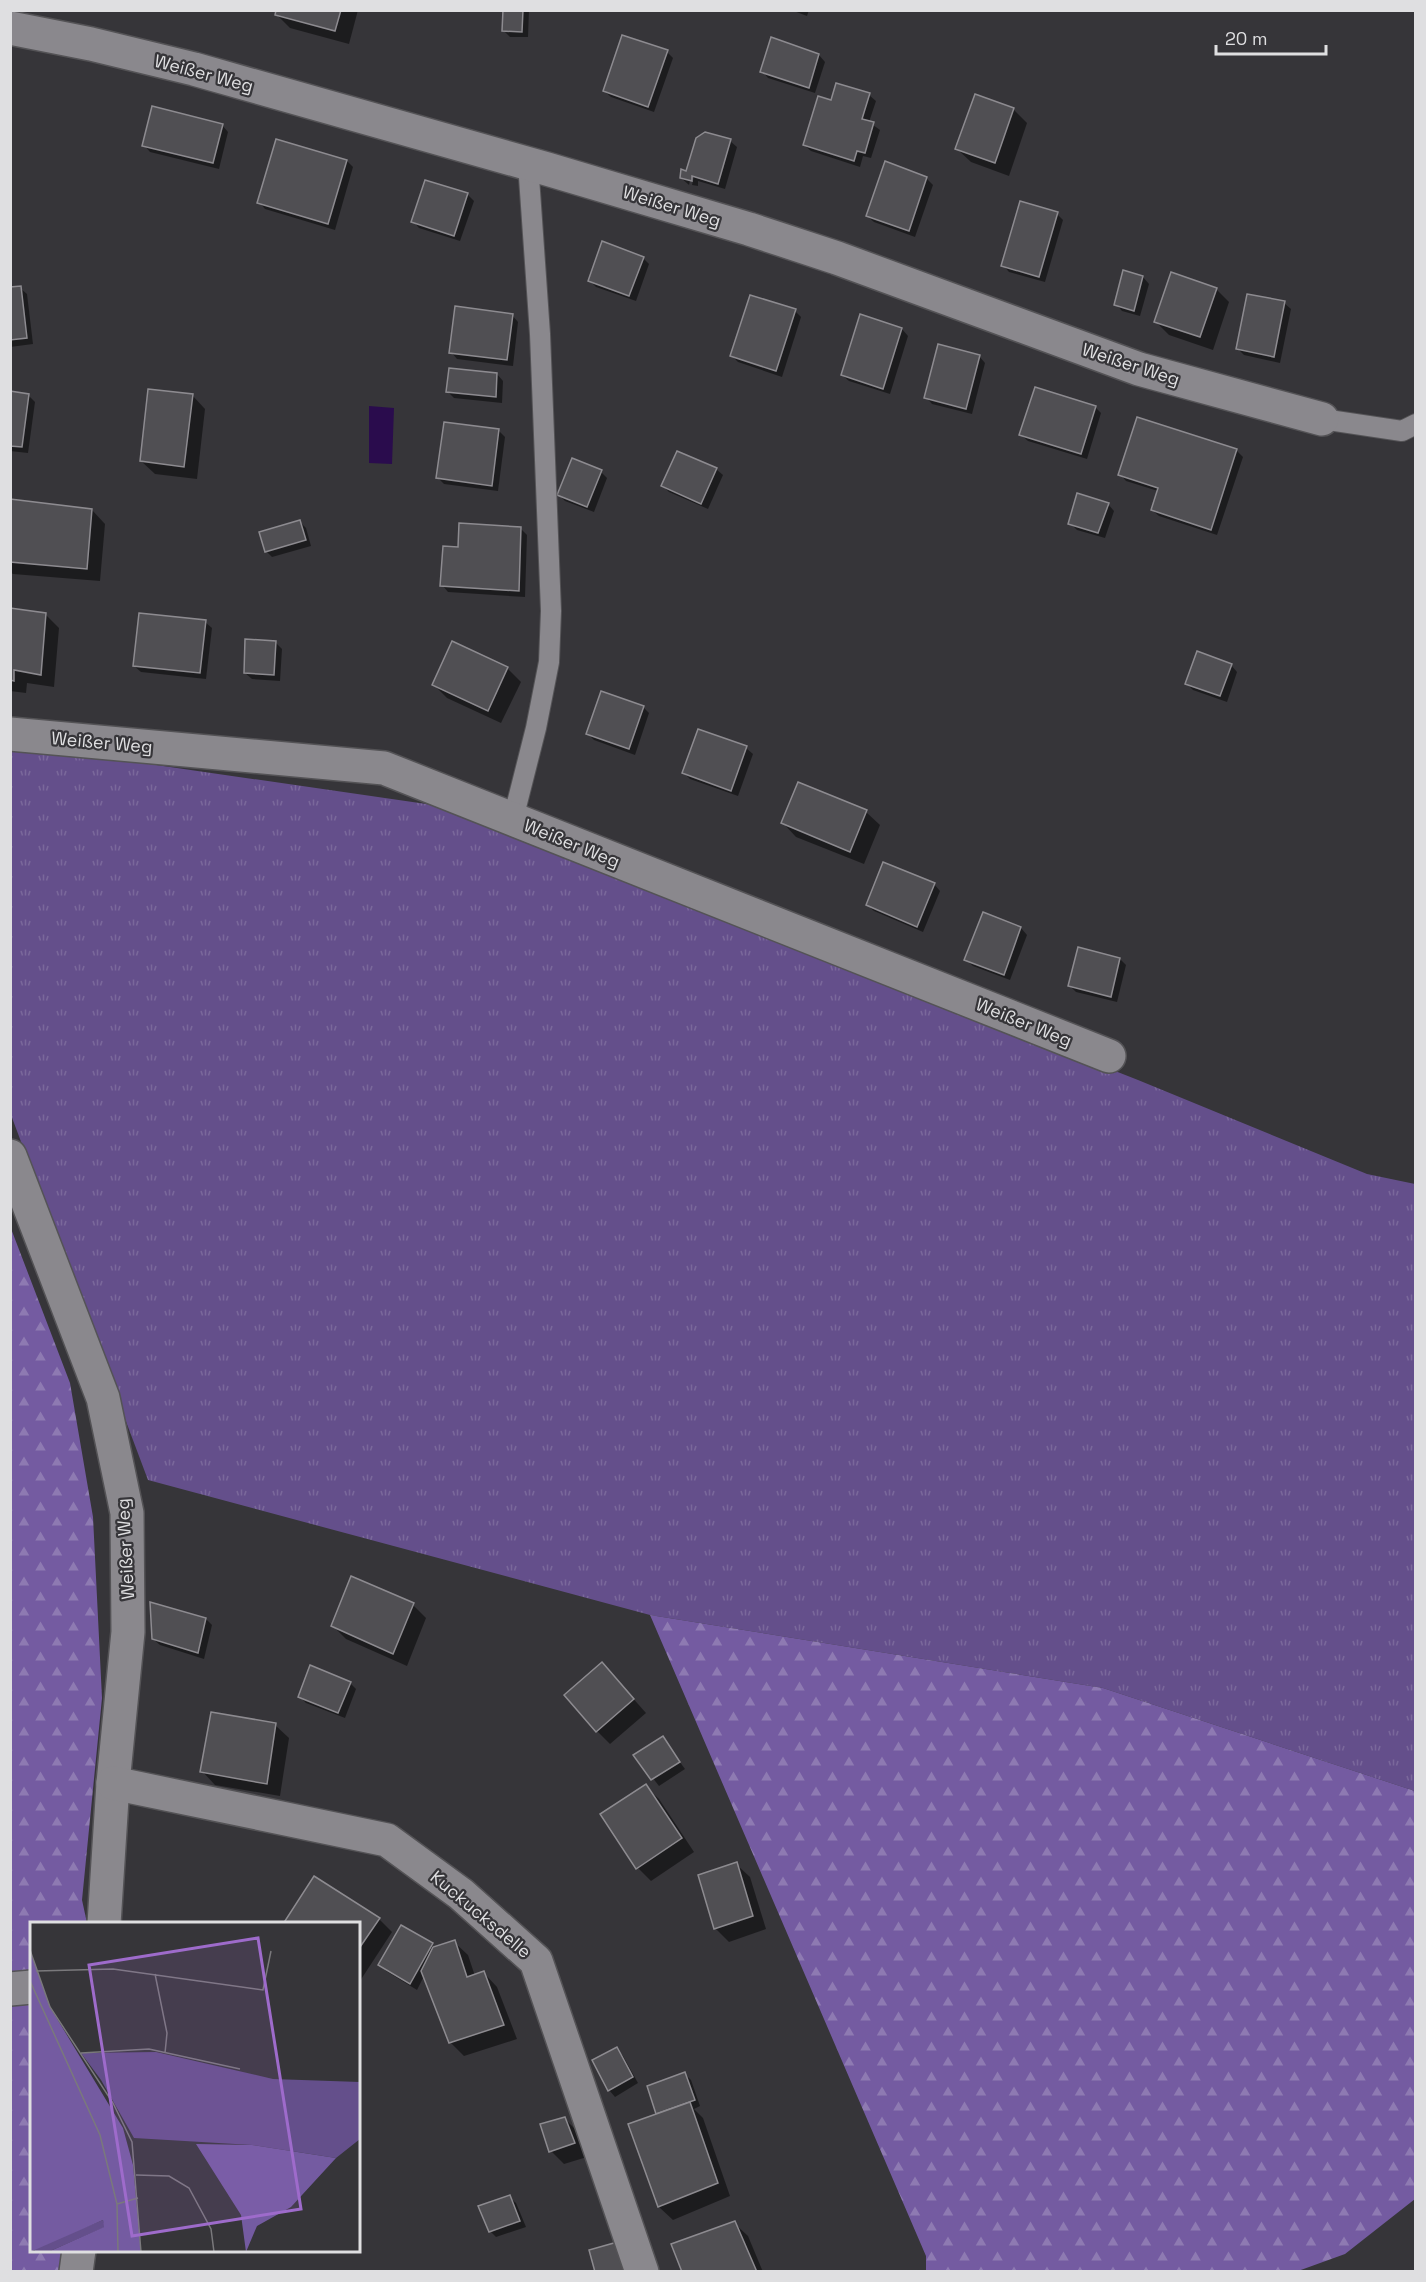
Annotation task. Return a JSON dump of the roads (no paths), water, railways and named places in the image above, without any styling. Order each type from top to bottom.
[{"type":"street","name":"Weißer Weg","points":[[10,28],[91,44],[194,69],[528,163],[749,229],[837,258],[1139,369],[1322,419]]},
{"type":"street","name":"Weißer Weg","points":[[10,734],[384,768],[1109,1056]]},
{"type":"street","name":"Weißer Weg","points":[[10,1156],[103,1398],[127,1513],[128,1632],[113,1783],[104,1922]]},
{"type":"street","name":"Kuckucksdelle","points":[[113,1783],[387,1840],[461,1894],[536,1961],[642,2271]]},
{"type":"street","points":[[10,1989],[30,1987]]},
{"type":"street","points":[[76,2271],[79,2252]]},
{"type":"lane","points":[[513,819],[536,728],[550,652],[540,334],[528,163]]},
{"type":"lane","points":[[1322,419],[1402,431],[1416,424]]}]
